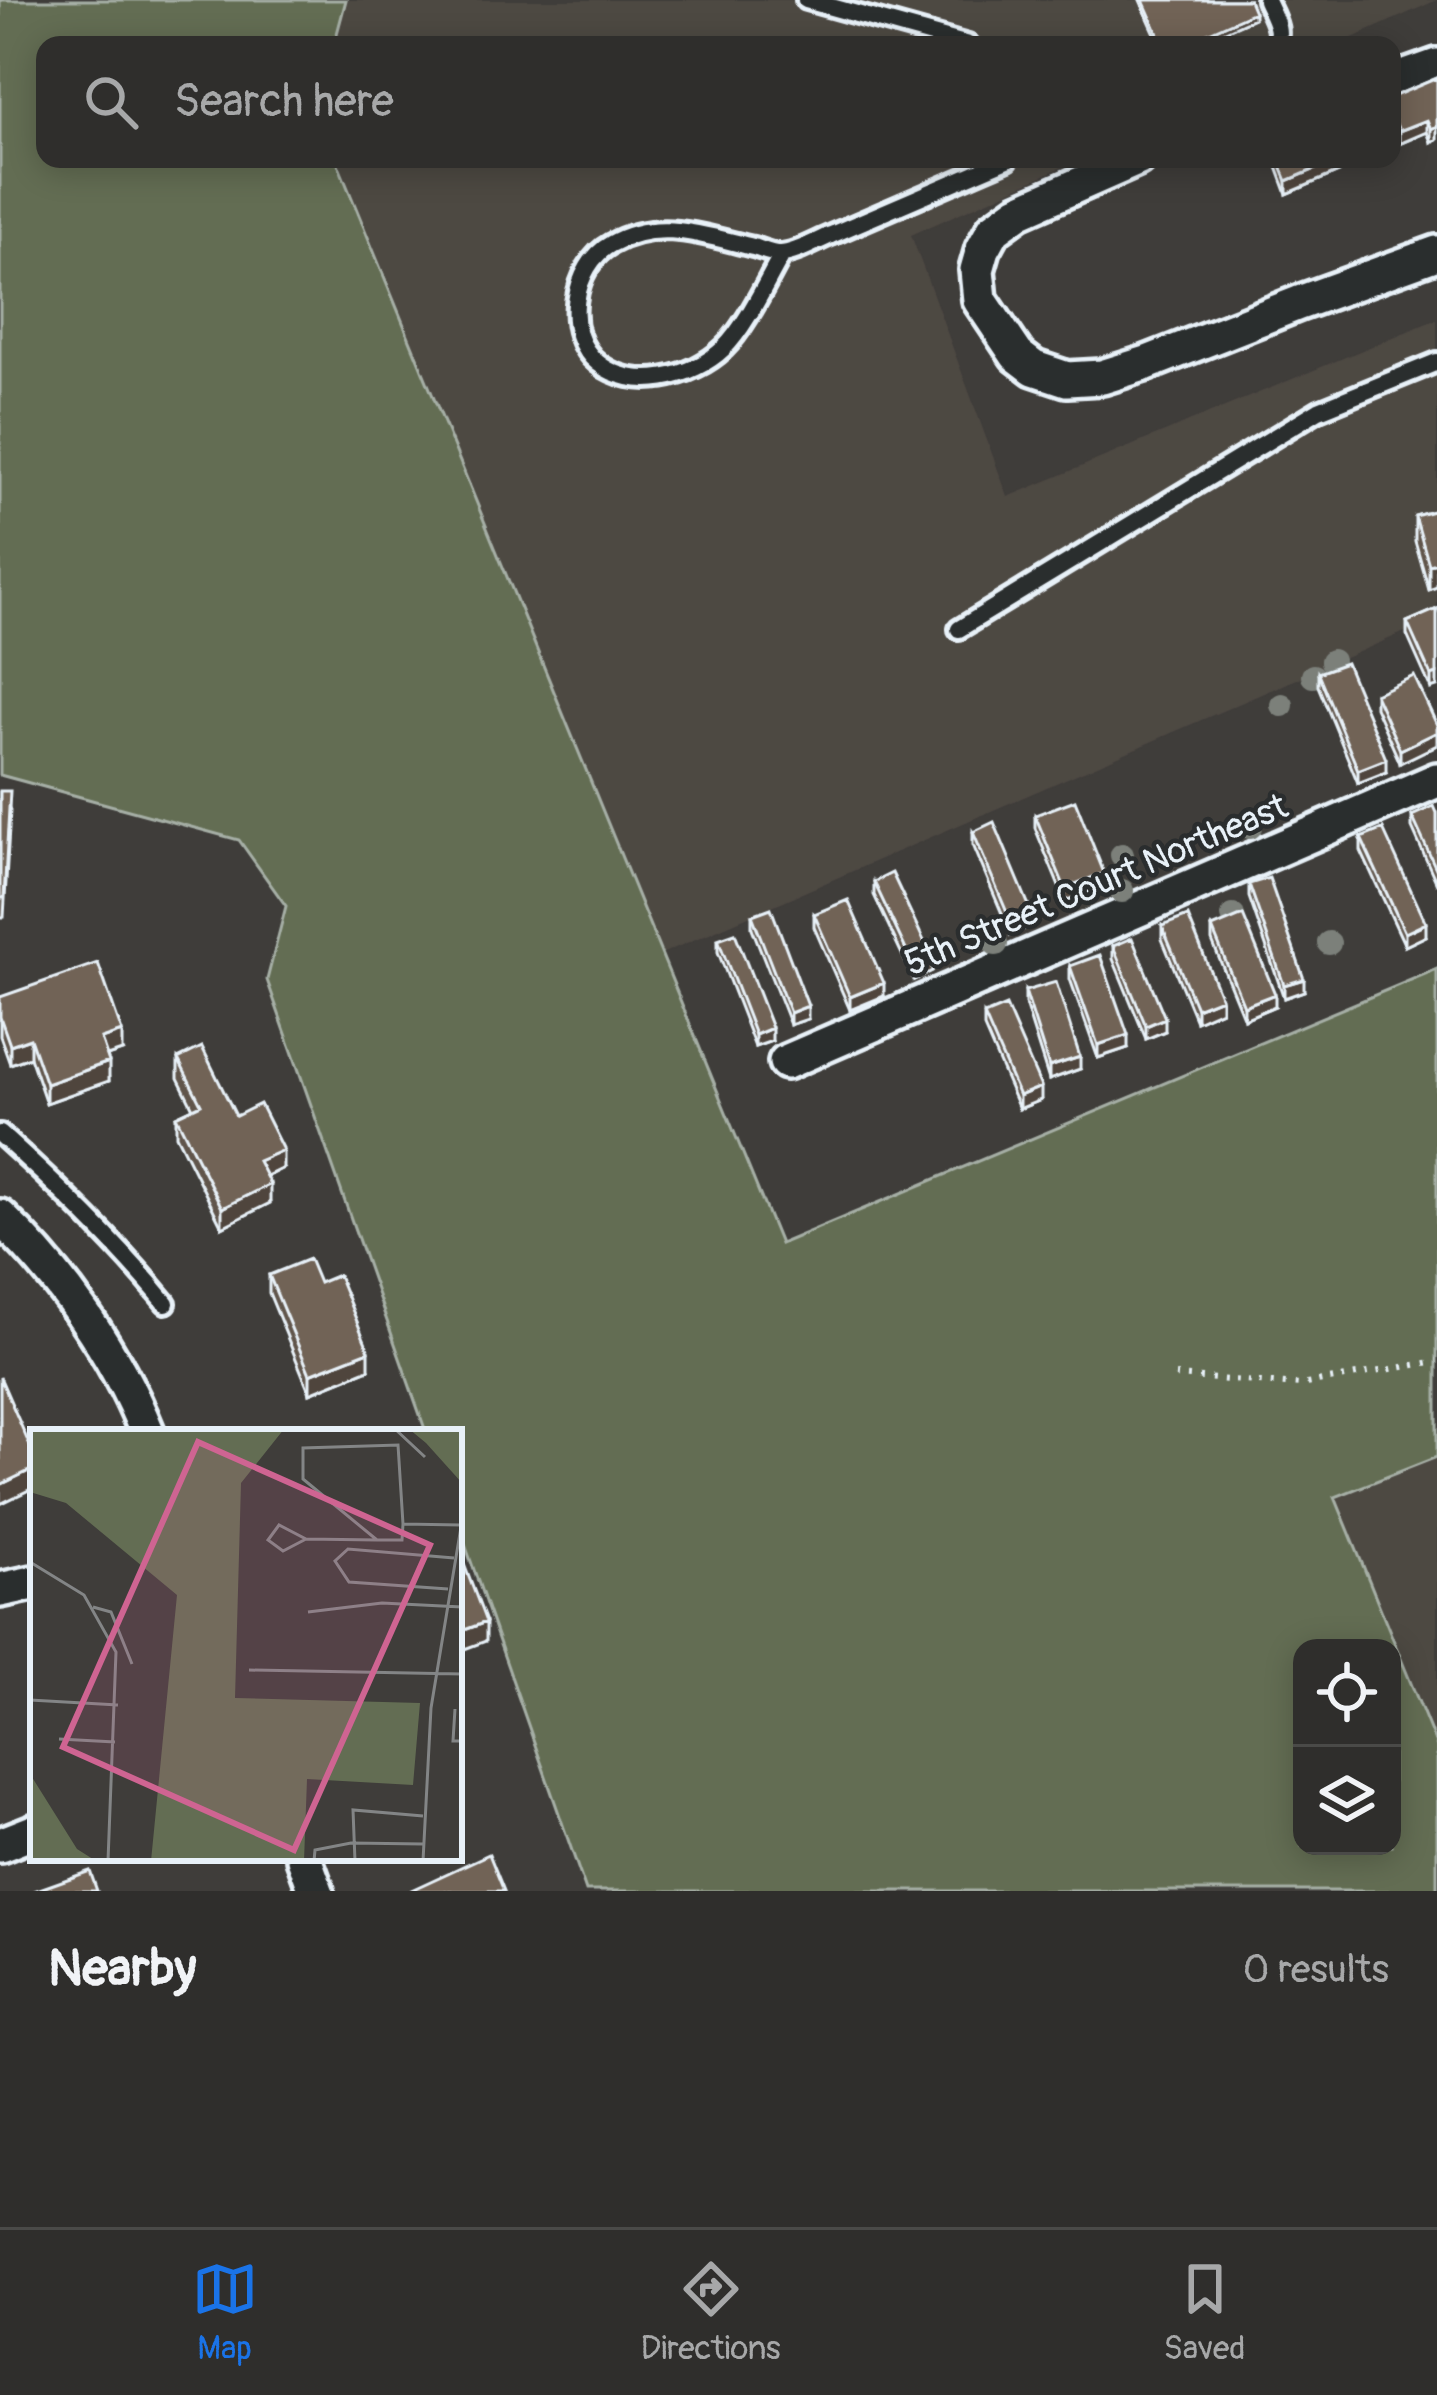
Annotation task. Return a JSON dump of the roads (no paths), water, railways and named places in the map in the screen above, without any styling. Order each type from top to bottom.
[{"type":"street","points":[[1401,79],[1437,66]]},
{"type":"street","points":[[1117,168],[1019,211],[994,230],[977,270],[980,300],[1017,355],[1034,368],[1066,380],[1102,377],[1147,363],[1437,253]]},
{"type":"street","name":"5th Street Court Northeast","points":[[786,1062],[1437,780]]},
{"type":"street","points":[[0,1217],[58,1278],[112,1362],[146,1429]]},
{"type":"street","points":[[0,1590],[30,1584]]},
{"type":"street","points":[[0,1845],[30,1833]]},
{"type":"street","points":[[305,1861],[316,1891]]},
{"type":"lane","points":[[806,0],[936,36]]},
{"type":"lane","points":[[1266,0],[1278,36]]},
{"type":"lane","points":[[782,255],[662,228],[609,244],[587,266],[577,294],[577,324],[585,348],[598,363],[628,378],[659,378],[692,369],[725,347],[782,255],[987,168]]},
{"type":"lane","points":[[959,629],[1319,410],[1437,362]]},
{"type":"lane","points":[[0,1134],[130,1259],[166,1303]]}]
